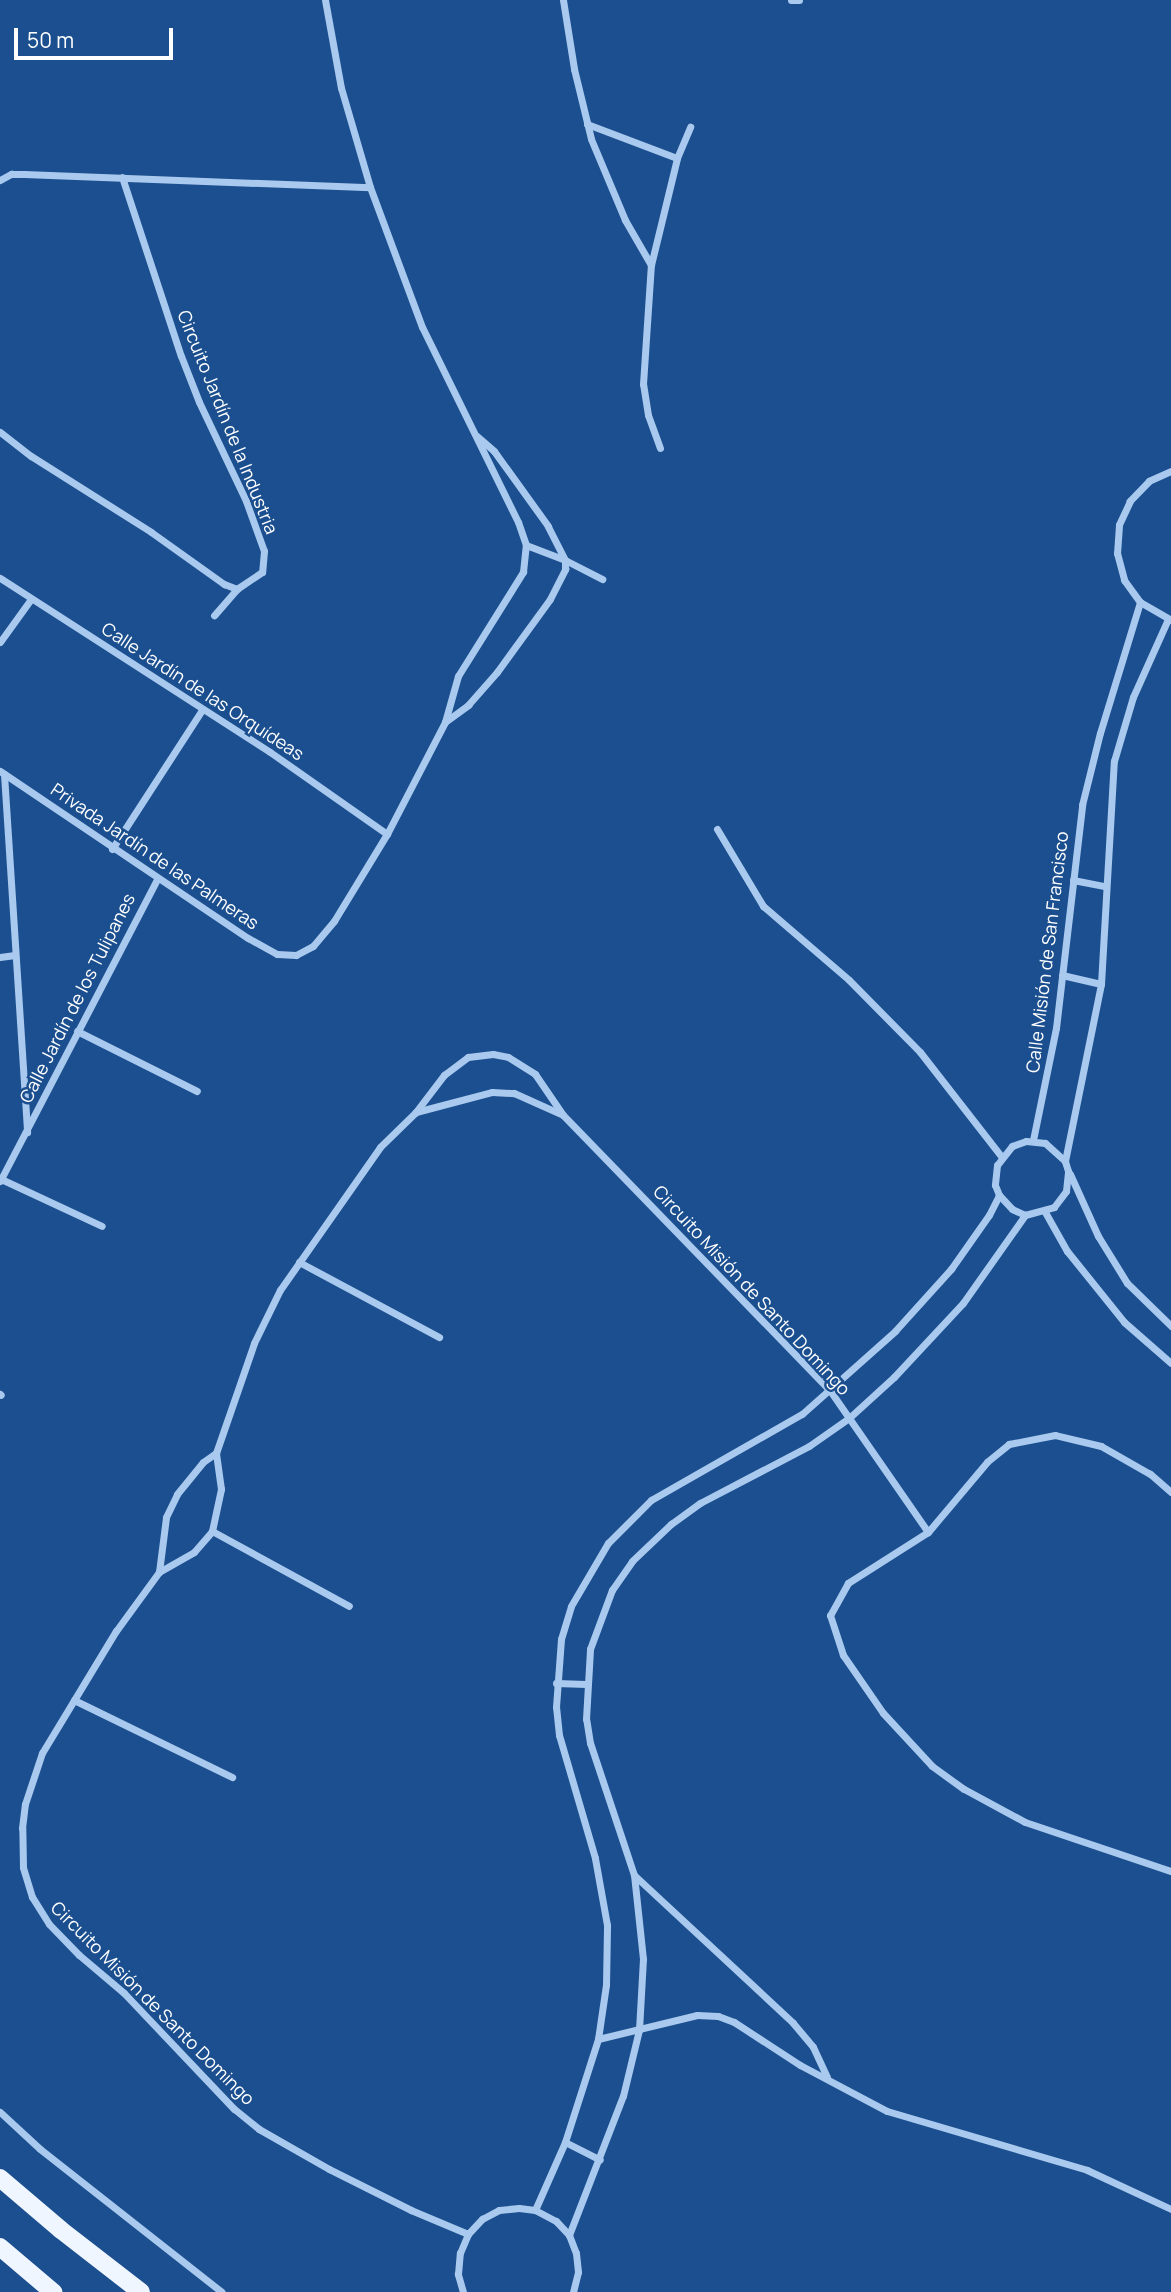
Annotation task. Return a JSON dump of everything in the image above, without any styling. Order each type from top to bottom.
[{"type":"main road","points":[[0,2179],[141,2292]]},
{"type":"main road","points":[[0,2248],[53,2292]]},
{"type":"street","points":[[325,0],[341,88],[370,187],[408,295],[477,436],[483,456],[514,512],[526,545],[523,572],[457,676],[445,722],[387,834]]},
{"type":"street","points":[[563,0],[574,69],[587,124],[625,220],[650,265]]},
{"type":"street","points":[[791,0],[799,0]]},
{"type":"street","points":[[587,124],[677,158]]},
{"type":"street","points":[[660,448],[648,415],[643,384],[650,265],[677,158],[690,127]]},
{"type":"street","points":[[0,180],[10,174],[370,187]]},
{"type":"street","name":"Circuito Jardín de la Industria","points":[[122,177],[181,356],[199,402],[246,501],[264,551],[262,572],[237,589],[214,615]]},
{"type":"street","points":[[0,432],[31,457],[151,532],[224,584],[237,589]]},
{"type":"street","points":[[445,722],[478,695],[513,651],[559,585],[565,560],[552,533],[521,486],[494,451],[477,436]]},
{"type":"street","points":[[1065,1161],[1101,984],[1110,786],[1121,730],[1169,620],[1140,602],[1124,580],[1117,553],[1119,525],[1130,500],[1149,481],[1171,471]]},
{"type":"street","points":[[526,545],[565,560],[602,579]]},
{"type":"street","name":"Calle Jardín de las Orquídeas","points":[[0,578],[270,752],[387,834]]},
{"type":"street","points":[[0,642],[31,599]]},
{"type":"street","name":"Calle Misión de San Francisco","points":[[1033,1140],[1048,1072],[1088,776],[1140,602]]},
{"type":"street","points":[[112,849],[202,710]]},
{"type":"street","name":"Privada Jardín de las Palmeras","points":[[2,773],[157,879],[277,954],[296,955],[313,946],[334,921],[387,834]]},
{"type":"street","name":"Calle Jardín de los Tulipanes","points":[[2,773],[27,1132]]},
{"type":"street","points":[[717,829],[763,906],[849,980],[909,1041],[1001,1156]]},
{"type":"street","name":"Calle Jardín de los Tulipanes","points":[[1,1180],[157,879]]},
{"type":"street","points":[[1073,880],[1104,886]]},
{"type":"street","points":[[0,957],[15,955]]},
{"type":"street","points":[[1062,975],[1101,984]]},
{"type":"street","points":[[77,1031],[197,1091]]},
{"type":"street","name":"Circuito Misión de Santo Domingo","points":[[468,2234],[399,2204],[259,2129],[205,2081],[124,1993],[79,1955],[39,1911],[27,1885],[23,1867],[22,1828],[25,1804],[42,1753],[116,1631],[159,1572],[194,1552],[212,1531],[221,1489],[216,1453],[254,1343],[266,1316],[299,1262],[380,1147],[415,1113],[454,1066],[468,1057],[493,1054],[508,1057],[535,1074],[563,1115],[831,1392],[928,1532]]},
{"type":"street","name":"Circuito Misión de Santo Domingo","points":[[415,1113],[471,1096],[514,1093],[563,1115]]},
{"type":"street","points":[[1068,1171],[1069,1181],[1061,1200],[1045,1212],[1025,1215],[1012,1209],[999,1195],[995,1175],[1001,1156],[1012,1146],[1033,1140],[1057,1150],[1065,1161],[1098,1236],[1127,1283],[1171,1326]]},
{"type":"street","points":[[1,1180],[102,1226]]},
{"type":"street","points":[[535,2210],[565,2142],[598,2039],[606,1986],[607,1925],[588,1828],[559,1735],[556,1683],[561,1639],[571,1606],[608,1543],[651,1500],[802,1414],[831,1392],[929,1296],[972,1240],[999,1195]]},
{"type":"street","points":[[1045,1212],[1067,1251],[1124,1322],[1171,1363]]},
{"type":"street","points":[[569,2235],[623,2096],[639,2030],[643,1959],[634,1875],[590,1743],[586,1684],[590,1649],[612,1590],[652,1539],[700,1503],[809,1447],[849,1418],[894,1377],[963,1303],[1025,1215]]},
{"type":"street","points":[[299,1262],[439,1337]]},
{"type":"street","points":[[1171,1492],[1150,1474],[1101,1446],[1055,1436],[1038,1436],[1009,1444],[996,1452],[928,1532],[860,1573],[839,1594],[831,1615],[843,1656],[883,1713],[932,1766],[964,1789],[1025,1822],[1171,1871]]},
{"type":"street","name":"Circuito Misión de Santo Domingo","points":[[159,1572],[166,1517],[177,1494],[203,1462],[216,1453]]},
{"type":"street","points":[[212,1531],[349,1606]]},
{"type":"street","points":[[556,1683],[586,1684]]},
{"type":"street","points":[[74,1700],[232,1777]]},
{"type":"street","points":[[634,1875],[793,2023],[813,2047],[827,2078]]},
{"type":"street","points":[[598,2039],[697,2015],[718,2016],[734,2022],[800,2065],[887,2111],[1087,2170],[1171,2209]]},
{"type":"street","points":[[0,2112],[40,2149],[222,2292]]},
{"type":"street","points":[[565,2142],[600,2160]]},
{"type":"street","points":[[463,2292],[458,2274],[460,2253],[468,2234],[482,2219],[499,2210],[535,2210],[556,2221],[569,2235],[576,2253],[578,2272],[573,2292]]}]
